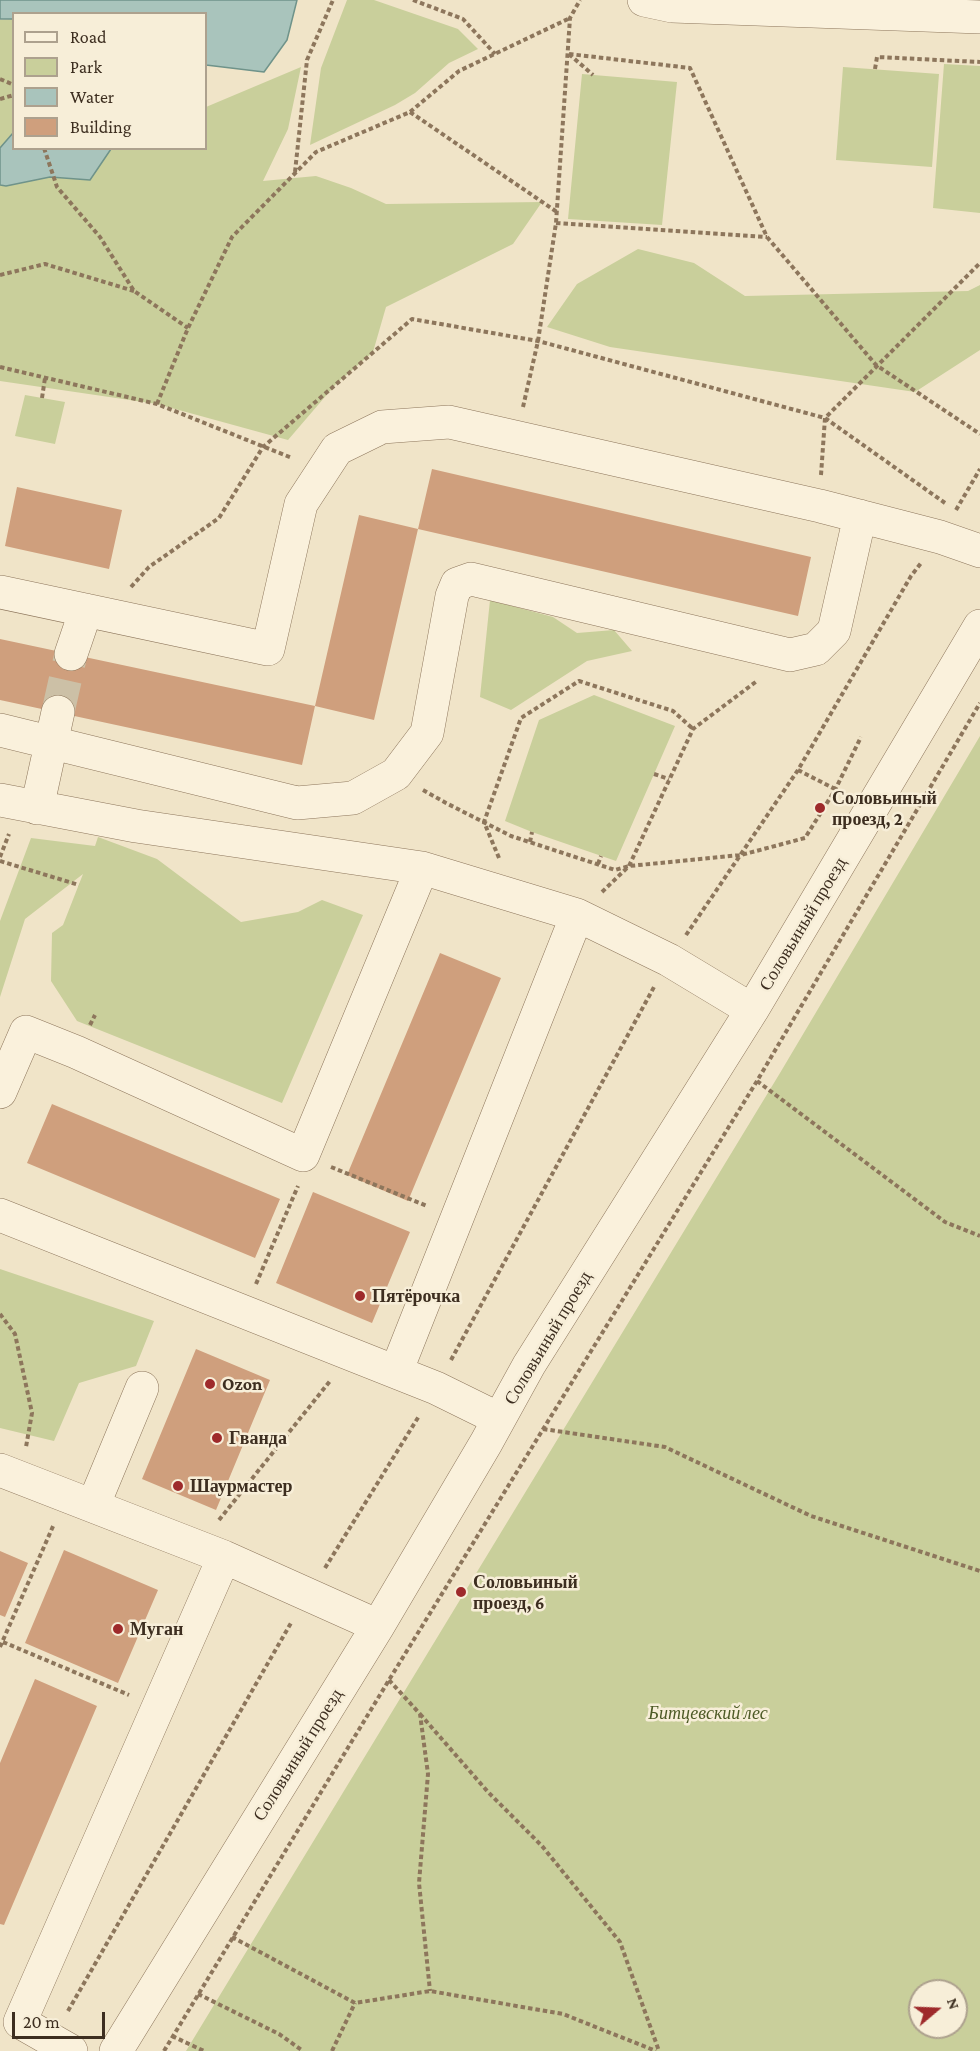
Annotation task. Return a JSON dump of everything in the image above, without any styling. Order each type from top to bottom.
[{"type":"street","points":[[644,0],[672,6],[980,17]]},
{"type":"street","points":[[0,592],[268,649],[301,504],[337,449],[382,427],[449,422],[820,506],[940,537],[980,551]]},
{"type":"street","points":[[0,730],[54,727],[297,803],[353,798],[396,774],[427,733],[452,596],[457,584],[471,579],[790,655],[816,648],[834,631],[860,516]]},
{"type":"street","points":[[71,654],[86,610]]},
{"type":"street","name":"Соловьиный проезд","points":[[116,2051],[378,1626],[500,1419],[529,1365],[752,1010],[980,626]]},
{"type":"street","points":[[36,808],[54,727]]},
{"type":"street","points":[[0,800],[136,826],[422,868],[577,915],[669,960],[752,1010]]},
{"type":"street","points":[[0,1092],[26,1032],[76,1052],[306,1156],[422,868]]},
{"type":"street","points":[[396,1372],[577,915]]},
{"type":"street","points":[[0,1215],[436,1388],[500,1419]]},
{"type":"street","points":[[79,1501],[142,1388]]},
{"type":"street","points":[[0,1470],[211,1552],[378,1626]]},
{"type":"street","points":[[62,2045],[10,2016],[159,1708],[211,1552]]},
{"type":"path","points":[[295,173],[308,60],[333,0]]},
{"type":"path","points":[[413,0],[463,19],[495,54]]},
{"type":"path","points":[[516,437],[538,341],[556,223],[570,18],[580,0]]},
{"type":"path","points":[[157,404],[188,328],[232,237],[316,152],[410,112],[459,71],[570,18]]},
{"type":"path","points":[[569,54],[593,75]]},
{"type":"path","points":[[569,54],[690,68],[767,237],[876,365],[980,434]]},
{"type":"path","points":[[875,69],[877,57],[980,62]]},
{"type":"path","points":[[410,112],[557,212]]},
{"type":"path","points":[[45,150],[57,188],[100,237],[134,291]]},
{"type":"path","points":[[556,223],[767,237]]},
{"type":"path","points":[[820,506],[825,418],[980,263]]},
{"type":"path","points":[[0,275],[45,264],[134,291],[188,328]]},
{"type":"path","points":[[0,367],[157,404],[324,469]]},
{"type":"path","points":[[42,398],[45,378]]},
{"type":"path","points":[[62,2045],[309,1594],[436,1388],[669,960],[798,770],[911,576],[940,537],[980,469]]},
{"type":"path","points":[[577,915],[629,866],[693,729],[790,655]]},
{"type":"path","points":[[484,822],[521,718],[579,681],[673,711],[693,729]]},
{"type":"path","points":[[164,2051],[757,1081],[980,703]]},
{"type":"path","points":[[396,774],[511,836],[615,870],[629,866],[741,855],[805,838],[835,790],[861,737]]},
{"type":"path","points":[[798,770],[835,790]]},
{"type":"path","points":[[654,774],[669,779]]},
{"type":"path","points":[[530,842],[532,832]]},
{"type":"path","points":[[598,864],[601,856]]},
{"type":"path","points":[[0,861],[79,885]]},
{"type":"path","points":[[757,1081],[945,1222],[980,1236]]},
{"type":"path","points":[[245,1312],[306,1156],[456,1218]]},
{"type":"path","points":[[0,1314],[15,1334],[32,1413],[29,1432]]},
{"type":"path","points":[[211,1552],[351,1354]]},
{"type":"path","points":[[543,1429],[664,1447],[811,1516],[980,1571]]},
{"type":"path","points":[[0,1647],[79,1501]]},
{"type":"path","points":[[3,1642],[159,1708]]},
{"type":"path","points":[[389,1680],[488,1792],[542,1846],[620,1942],[657,2051]]},
{"type":"path","points":[[420,1713],[428,1774],[419,1883],[430,1991]]},
{"type":"path","points":[[232,1937],[355,2003],[430,1991],[563,2014],[657,2051]]},
{"type":"path","points":[[198,1994],[279,2034],[303,2051]]},
{"type":"path","points":[[332,2051],[355,2003]]},
{"type":"path","points":[[172,2036],[204,2051]]},
{"type":"green space","points":[[347,0],[374,0],[458,29],[478,49],[449,63],[415,93],[395,105],[310,145],[321,68]]},
{"type":"green space","points":[[12,19],[12,134],[0,148],[0,20]]},
{"type":"green space","points":[[944,64],[980,66],[980,213],[933,208]]},
{"type":"green space","points":[[301,67],[288,129],[263,181],[316,176],[351,188],[386,204],[542,202],[513,244],[386,307],[373,352],[336,384],[288,440],[157,404],[0,381],[0,185],[6,186],[50,177],[90,180],[110,150],[207,150],[207,107]]},
{"type":"green space","points":[[843,67],[939,74],[932,167],[836,160]]},
{"type":"green space","points":[[582,74],[677,82],[662,225],[568,219]]},
{"type":"green space","points":[[638,249],[694,263],[745,296],[968,291],[980,285],[980,350],[915,392],[610,347],[547,327],[577,284]]},
{"type":"green space","points":[[25,395],[65,402],[55,444],[15,436]]},
{"type":"green space","points":[[490,600],[553,617],[577,633],[614,630],[632,651],[587,661],[511,710],[480,697]]},
{"type":"green space","points":[[594,695],[675,726],[616,861],[505,821],[539,720]]},
{"type":"green space","name":"Битцевский лес","points":[[980,736],[980,2051],[186,2051],[780,1073]]},
{"type":"green space","points":[[98,837],[157,859],[241,922],[298,912],[322,900],[363,915],[282,1103],[77,1021],[51,981],[52,933],[63,925],[83,874],[25,919],[0,997],[0,921],[31,838],[95,846]]},
{"type":"green space","points":[[0,1269],[154,1321],[136,1366],[79,1383],[54,1441],[0,1428]]},
{"type":"water","points":[[0,0],[297,0],[287,40],[264,72],[207,65],[207,12],[12,12],[12,19],[0,19]]},
{"type":"water","points":[[12,134],[12,150],[110,150],[90,180],[50,177],[6,186],[0,185],[0,148]]},
{"type":"building","points":[[432,469],[811,557],[798,616],[418,529]]},
{"type":"building","points":[[17,487],[122,510],[109,569],[5,546]]},
{"type":"building","points":[[359,515],[418,529],[374,720],[315,706]]},
{"type":"building","points":[[0,639],[315,706],[302,765],[0,700]]},
{"type":"building","points":[[440,953],[501,978],[408,1201],[347,1175]]},
{"type":"building","points":[[52,1104],[280,1199],[255,1258],[27,1163]]},
{"type":"building","points":[[313,1192],[410,1232],[372,1323],[276,1283]]},
{"type":"building","points":[[196,1349],[270,1380],[216,1510],[142,1479]]},
{"type":"building","points":[[64,1550],[158,1590],[118,1683],[25,1643]]},
{"type":"building","points":[[0,1551],[28,1563],[5,1617],[0,1615]]},
{"type":"building","points":[[35,1679],[97,1706],[4,1925],[0,1924],[0,1763]]},
{"type":"tunnel","points":[[58,712],[71,654]]},
{"type":"place","name":"Соловьиный проезд, 2","points":[[820,808]]},
{"type":"place","name":"Пятёрочка","points":[[360,1296]]},
{"type":"place","name":"Ozon","points":[[210,1384]]},
{"type":"place","name":"Гванда","points":[[217,1438]]},
{"type":"place","name":"Шаурмастер","points":[[178,1486]]},
{"type":"place","name":"Соловьиный проезд, 6","points":[[461,1592]]},
{"type":"place","name":"Муган","points":[[118,1629]]}]
